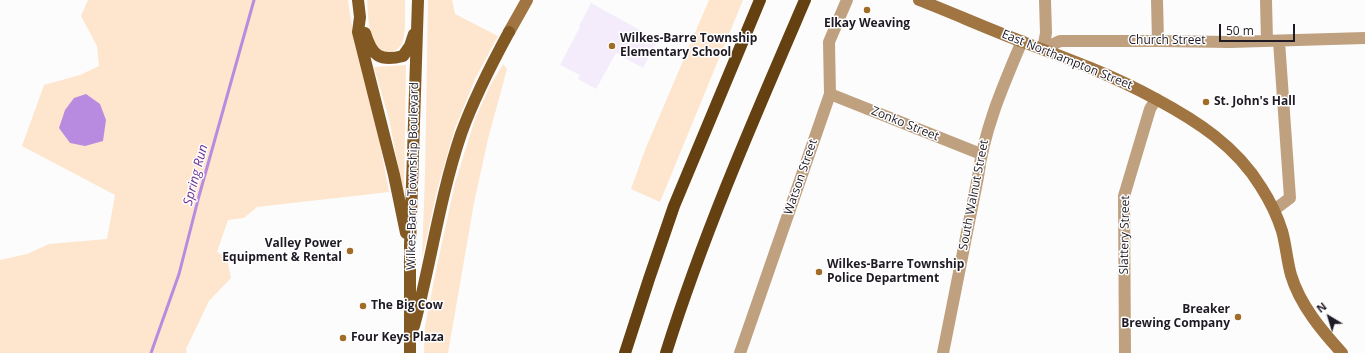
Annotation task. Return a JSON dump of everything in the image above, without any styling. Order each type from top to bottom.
[{"type":"highway","points":[[625,353],[648,279],[674,206],[760,0]]},
{"type":"highway","points":[[666,353],[713,220],[805,0]]},
{"type":"main road","points":[[358,0],[360,17],[369,45],[380,58],[392,59],[403,56],[410,46],[416,27]]},
{"type":"main road","name":"Wilkes-Barre Township Boulevard","points":[[410,348],[410,246],[418,0]]},
{"type":"main road","points":[[410,348],[452,163],[462,133],[487,72],[527,0]]},
{"type":"main road","name":"East Northampton Street","points":[[919,0],[939,4],[1022,41],[1104,73],[1180,111],[1207,130],[1246,165],[1261,186],[1274,210],[1282,230],[1292,276],[1300,297],[1316,323],[1342,353]]},
{"type":"main road","points":[[360,17],[358,32],[394,175],[405,231],[410,246]]},
{"type":"street","name":"Watson Street","points":[[740,353],[830,94],[830,42],[848,0]]},
{"type":"street","points":[[1043,49],[1046,33],[1045,0]]},
{"type":"street","points":[[1157,0],[1158,40]]},
{"type":"street","points":[[1266,0],[1267,41]]},
{"type":"street","name":"Church Street","points":[[1043,49],[1060,41],[1158,40],[1230,42],[1365,38]]},
{"type":"street","name":"South Walnut Street","points":[[943,353],[978,177],[981,154],[991,116],[1022,41]]},
{"type":"street","points":[[1274,210],[1290,198],[1279,41]]},
{"type":"street","name":"Zonko Street","points":[[830,94],[981,154]]},
{"type":"street","name":"Slattery Street","points":[[1125,353],[1124,196],[1150,109],[1156,99]]},
{"type":"shaded area","points":[[88,0],[348,0],[354,38],[376,122],[389,192],[257,207],[244,218],[228,220],[217,252],[227,258],[231,278],[209,301],[186,349],[187,353],[0,353],[0,260],[27,254],[49,244],[107,239],[115,195],[22,146],[44,85],[80,75],[99,66],[97,46],[81,16]]},
{"type":"shaded area","points":[[367,0],[405,0],[404,37],[400,47],[396,50],[390,52],[383,51],[377,47],[373,40],[369,23]]},
{"type":"shaded area","points":[[428,0],[452,0],[455,14],[498,36],[475,79],[455,128],[437,190],[422,259],[425,175]]},
{"type":"shaded area","points":[[709,0],[743,0],[660,202],[631,189],[645,150]]},
{"type":"shaded area","name":"Wilkes-Barre Township Elementary School","points":[[591,3],[658,40],[643,68],[616,53],[596,89],[578,79],[580,75],[560,65]]},
{"type":"shaded area","points":[[503,64],[507,69],[488,139],[474,203],[448,353],[424,353],[425,327],[455,183],[475,119],[490,86]]},
{"type":"shaded area","points":[[406,65],[404,196],[389,119],[374,67]]},
{"type":"shaded area","points":[[86,94],[100,104],[106,120],[103,141],[85,146],[70,143],[59,128],[65,110],[74,98]]},
{"type":"waterway","name":"Spring Run","points":[[151,353],[179,274],[199,196],[254,0]]},
{"type":"place","name":"Elkay Weaving","points":[[867,10]]},
{"type":"place","name":"Wilkes-Barre Township Elementary School","points":[[612,46]]},
{"type":"place","name":"St. John's Hall","points":[[1206,102]]},
{"type":"place","name":"Valley Power Equipment & Rental","points":[[350,251]]},
{"type":"place","name":"Wilkes-Barre Township Police Department","points":[[819,272]]},
{"type":"place","name":"The Big Cow","points":[[363,306]]},
{"type":"place","name":"Breaker Brewing Company","points":[[1238,317]]},
{"type":"place","name":"Four Keys Plaza","points":[[343,338]]}]
